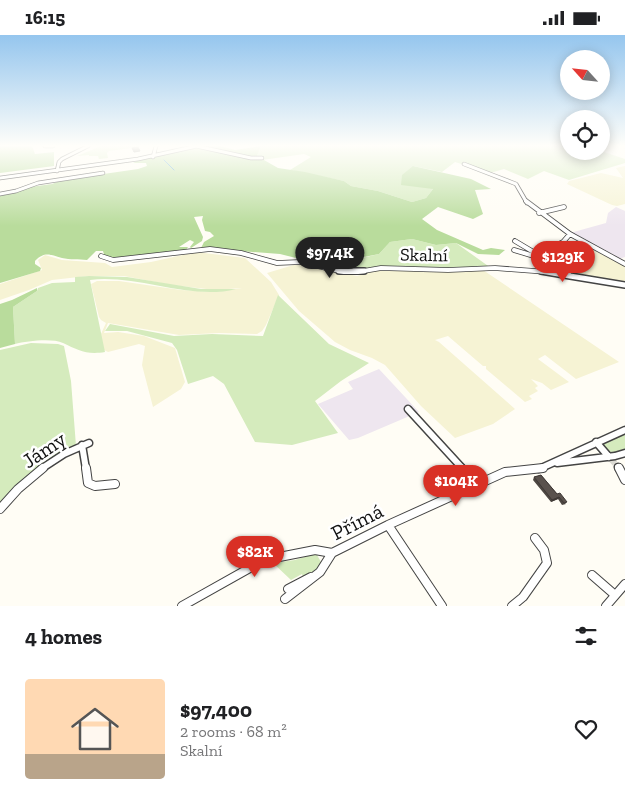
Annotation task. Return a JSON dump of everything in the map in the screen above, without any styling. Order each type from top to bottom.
[{"type":"street","points":[[0,178],[44,173]]},
{"type":"street","points":[[0,194],[16,191],[42,182],[102,173]]},
{"type":"street","points":[[486,173],[516,184],[523,182]]},
{"type":"street","points":[[516,184],[528,204],[539,213],[570,234],[625,263]]},
{"type":"street","points":[[539,213],[564,207]]},
{"type":"street","points":[[537,255],[563,242],[570,234]]},
{"type":"street","name":"Skalní","points":[[515,241],[570,276]]},
{"type":"street","name":"Skalní","points":[[101,256],[113,260],[210,249],[241,253],[277,263],[300,262],[344,272],[358,272],[381,268],[535,270],[625,285]]},
{"type":"street","name":"Skalní","points":[[514,250],[545,259]]},
{"type":"street","points":[[408,409],[476,484]]},
{"type":"street","points":[[553,464],[625,429]]},
{"type":"street","points":[[596,443],[610,457]]},
{"type":"street","name":"Jámy","points":[[0,509],[5,502],[35,475],[85,444],[88,483],[96,486],[115,484]]},
{"type":"street","points":[[553,464],[610,457],[625,453]]},
{"type":"street","name":"Přímá","points":[[285,599],[307,584],[320,572],[332,553],[505,471],[517,469],[528,471],[541,469],[553,464]]},
{"type":"street","points":[[618,467],[625,480]]},
{"type":"street","points":[[388,525],[442,606]]},
{"type":"street","points":[[512,606],[523,597],[547,563],[544,550],[535,538]]},
{"type":"street","points":[[182,606],[264,559],[315,550],[332,553]]},
{"type":"street","name":"Přímá","points":[[288,589],[320,572]]},
{"type":"street","points":[[592,575],[615,595]]},
{"type":"street","points":[[606,606],[625,584]]},
{"type":"shaded area","points":[[601,173],[623,178],[619,173],[625,173],[625,204],[617,206],[567,184],[569,181]]},
{"type":"shaded area","points":[[616,207],[625,211],[625,257],[619,259],[570,233],[606,223],[608,213]]},
{"type":"shaded area","points":[[568,241],[579,242],[625,266],[625,284],[573,275],[540,256]]},
{"type":"shaded area","points":[[196,252],[245,258],[271,282],[279,295],[266,325],[257,334],[179,335],[108,323],[104,333],[118,332],[144,336],[175,348],[185,382],[181,389],[153,407],[142,365],[145,346],[139,344],[108,352],[104,350],[100,336],[106,323],[99,317],[91,284],[97,281],[119,281],[181,290],[214,292],[242,288],[215,290],[172,285],[124,276],[88,276],[52,280],[0,300],[0,284],[42,270],[38,260],[45,255],[62,260],[105,263],[112,267],[151,262]]},
{"type":"shaded area","points":[[297,264],[357,276],[380,269],[445,272],[483,270],[619,362],[576,379],[545,355],[538,359],[569,382],[551,390],[542,383],[531,379],[538,386],[535,388],[538,391],[529,396],[532,399],[525,402],[486,369],[486,366],[483,366],[448,336],[435,340],[515,409],[493,424],[455,438],[421,406],[385,365],[335,342],[299,311],[267,273]]},
{"type":"shaded area","points":[[379,369],[419,412],[349,440],[318,404],[353,389],[348,382]]},
{"type":"green space","points":[[113,173],[308,173],[344,181],[351,186],[378,191],[412,202],[426,198],[433,189],[401,185],[402,175],[405,173],[443,173],[471,179],[491,189],[475,190],[483,214],[473,219],[438,207],[422,219],[437,230],[483,250],[491,248],[505,250],[499,255],[478,254],[456,243],[436,245],[412,239],[390,242],[379,254],[324,265],[280,254],[201,248],[204,242],[214,236],[210,232],[205,231],[202,220],[203,216],[194,217],[203,237],[202,241],[191,248],[194,242],[190,240],[179,247],[188,247],[185,251],[117,259],[105,258],[103,251],[96,251],[87,260],[45,255],[35,261],[35,264],[41,268],[40,271],[0,283],[0,195],[30,187],[52,184],[62,180]]},
{"type":"green space","points":[[303,173],[419,173],[433,189],[426,198],[412,202],[378,191],[351,186],[344,181]]},
{"type":"green space","points":[[513,173],[541,173],[528,179]]},
{"type":"green space","points":[[549,173],[593,173],[569,180]]},
{"type":"green space","points":[[412,239],[436,245],[456,243],[491,268],[449,269],[386,266],[356,272],[323,267],[379,254],[390,242]]},
{"type":"green space","points":[[75,277],[127,277],[201,289],[236,289],[219,292],[201,292],[108,279],[90,280],[105,352],[98,353],[78,350],[58,341],[46,340],[15,344],[13,307],[37,291],[38,288],[52,283],[75,282]]},
{"type":"green space","points":[[37,288],[37,291],[13,307],[15,344],[0,348],[0,304]]},
{"type":"green space","points":[[278,295],[329,344],[369,363],[315,401],[338,433],[292,445],[255,442],[224,384],[213,376],[188,384],[177,350],[172,343],[127,331],[105,331],[110,324],[174,336],[212,334],[263,336]]},
{"type":"green space","points":[[31,343],[64,346],[71,381],[76,446],[0,504],[0,350]]},
{"type":"green space","points":[[625,432],[625,450],[612,453],[603,446],[603,443]]},
{"type":"green space","points":[[314,554],[317,555],[321,562],[318,570],[303,577],[302,574],[291,580],[273,563],[295,560]]},
{"type":"building","points":[[541,475],[557,494],[560,493],[567,502],[564,503],[559,497],[552,500],[534,477]]},
{"type":"tunnel","points":[[611,459],[618,467]]}]
